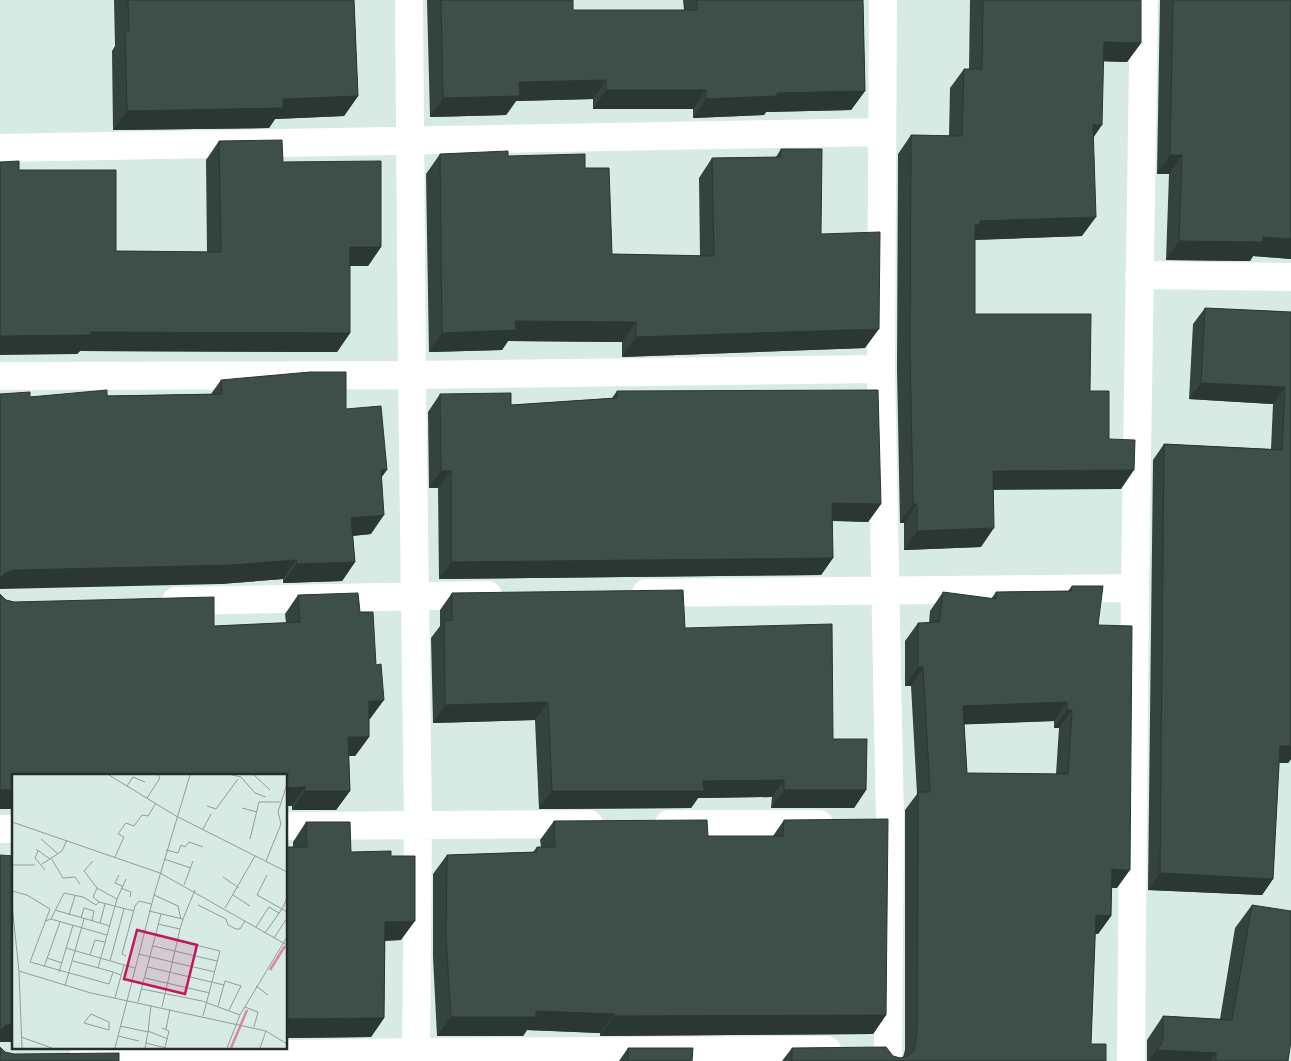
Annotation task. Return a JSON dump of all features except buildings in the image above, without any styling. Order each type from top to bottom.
[{"type":"street","points":[[410,0],[412,374],[418,825],[416,1057]]},
{"type":"street","points":[[59,1057],[416,1057],[854,1050],[888,1056],[890,823],[887,591],[881,369],[884,0]]},
{"type":"street","points":[[1131,1061],[1138,275],[1144,0]]},
{"type":"street","points":[[0,148],[882,132]]},
{"type":"street","points":[[1138,275],[1291,277]]},
{"type":"street","points":[[0,376],[881,369]]},
{"type":"street","points":[[622,593],[1135,588]]},
{"type":"street","points":[[149,602],[514,594]]},
{"type":"street","points":[[644,824],[890,823]]},
{"type":"street","points":[[288,826],[615,824]]}]
